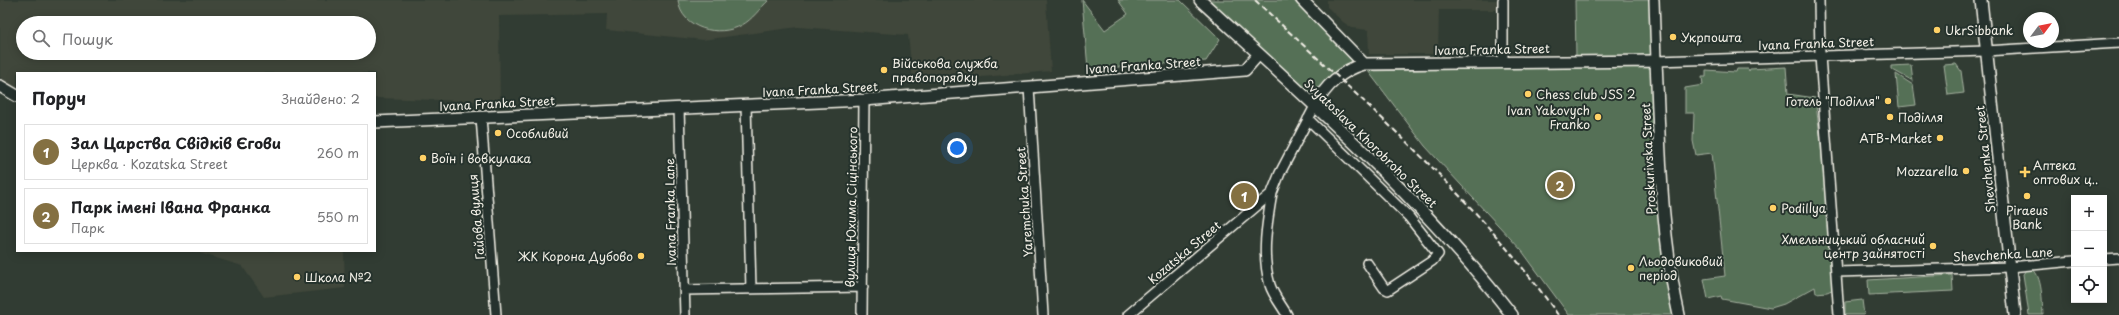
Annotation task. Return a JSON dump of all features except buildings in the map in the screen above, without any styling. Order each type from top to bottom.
[{"type":"main road","name":"Svyatoslava Khorobroho Street","points":[[1200,0],[1315,106],[1435,224],[1478,271],[1512,315]]},
{"type":"main road","points":[[1302,0],[1312,5],[1364,64]]},
{"type":"main road","name":"Shevchenka Street","points":[[1981,0],[2015,315]]},
{"type":"main road","name":"Ivana Franka Street","points":[[376,122],[864,100],[1245,70],[1259,54]]},
{"type":"main road","name":"Ivana Franka Street","points":[[1315,106],[1331,84],[1340,76],[1364,64],[1656,61]]},
{"type":"main road","name":"Proskurivska Street","points":[[1656,61],[1664,223],[1671,283],[1678,315]]},
{"type":"main road","points":[[0,86],[16,95]]},
{"type":"street","points":[[1503,0],[1503,62]]},
{"type":"street","name":"Proskurivska Street","points":[[1654,0],[1656,61]]},
{"type":"street","points":[[1819,0],[1820,56],[1838,272],[1839,315]]},
{"type":"street","name":"Ivana Franka Street","points":[[1656,61],[1986,51],[2119,43]]},
{"type":"street","name":"Yaremchuka Street","points":[[1029,87],[1043,315]]},
{"type":"street","name":"вулиця Юхима Сіцінського","points":[[862,315],[864,100]]},
{"type":"street","points":[[746,105],[751,289]]},
{"type":"street","name":"Kozatska Street","points":[[1128,315],[1272,193],[1280,173],[1315,106]]},
{"type":"street","name":"Ivana Franka Lane","points":[[679,108],[685,315]]},
{"type":"street","name":"Гайова вулиця","points":[[481,117],[496,315]]},
{"type":"street","points":[[1308,119],[1409,217],[1438,254],[1432,261],[1388,290],[1384,288],[1366,263]]},
{"type":"street","points":[[1272,193],[1265,234],[1266,265],[1270,286],[1287,315]]},
{"type":"street","points":[[2107,259],[2119,258]]},
{"type":"street","name":"Shevchenka Lane","points":[[1838,272],[2010,266],[2071,262]]},
{"type":"street","points":[[684,290],[863,287]]},
{"type":"shaded area","points":[[0,0],[1046,0],[1051,71],[913,83],[908,35],[798,27],[703,40],[606,30],[607,14],[499,16],[500,102],[376,98],[376,72],[16,72],[16,88],[7,84],[0,77]]},
{"type":"shaded area","points":[[1327,0],[1497,0],[1497,10],[1439,10],[1438,54],[1369,54],[1368,30],[1352,28],[1343,22],[1327,7]]},
{"type":"shaded area","name":"Школа №2","points":[[196,252],[344,252],[345,288],[264,297],[242,266]]},
{"type":"green space","points":[[678,0],[769,0],[746,23],[733,29],[723,31],[702,28],[694,24],[686,18],[681,10]]},
{"type":"green space","points":[[1082,0],[1105,30],[1128,14],[1118,0],[1180,0],[1220,39],[1206,61],[1088,69]]},
{"type":"green space","points":[[1205,0],[1293,0],[1357,66],[1314,101]]},
{"type":"green space","points":[[1575,0],[1652,0],[1653,57],[1576,58]]},
{"type":"green space","points":[[1653,64],[1675,315],[1569,315],[1522,251],[1425,146],[1368,71]]},
{"type":"green space","points":[[1956,64],[1961,71],[1964,93],[1948,95],[1944,65]]},
{"type":"green space","points":[[1911,65],[1913,81],[1891,69],[1891,66]]},
{"type":"green space","name":"Podillya","points":[[1786,67],[1788,94],[1815,98],[1820,135],[1834,289],[1827,292],[1816,293],[1815,287],[1784,304],[1771,308],[1722,299],[1721,296],[1708,299],[1704,279],[1725,276],[1712,153],[1696,155],[1693,141],[1694,113],[1685,113],[1685,88],[1703,85],[1702,77],[1706,77],[1706,70],[1736,72],[1737,69],[1748,69],[1749,71],[1750,69]]},
{"type":"green space","points":[[1896,74],[1913,85],[1916,105],[1899,107]]},
{"type":"green space","points":[[2031,268],[2038,277],[2040,283],[2043,315],[2029,315],[2023,274],[2027,269]]},
{"type":"green space","points":[[1952,275],[1953,291],[1869,295],[1868,280]]},
{"type":"green space","points":[[1862,300],[1864,315],[1845,315],[1845,302]]},
{"type":"railway","points":[[1255,0],[1415,150],[1453,189],[1490,229],[1525,271],[1558,315]]},
{"type":"place","name":"UkrSibbank","points":[[1937,30]]},
{"type":"place","name":"Укрпошта","points":[[1673,37]]},
{"type":"place","name":"Військова служба правопорядку","points":[[884,70]]},
{"type":"place","name":"Chess club JSS 2","points":[[1528,94]]},
{"type":"place","name":"Готель \"Поділля\"","points":[[1888,101]]},
{"type":"place","name":"Ivan Yakovych Franko","points":[[1598,117]]},
{"type":"place","name":"Поділля","points":[[1890,117]]},
{"type":"place","name":"Особливий","points":[[498,133]]},
{"type":"place","name":"ATB-Market","points":[[1940,138]]},
{"type":"place","name":"Воїн і вовкулака","points":[[423,158]]},
{"type":"place","name":"Mozzarella","points":[[1966,171]]},
{"type":"place","name":"Аптека оптових ц‥","points":[[2025,172]]},
{"type":"place","name":"Парк імені Івана Франка","points":[[1560,185]]},
{"type":"place","name":"Зал Царства Свідків Єгови","points":[[1244,196]]},
{"type":"place","name":"Piraeus Bank","points":[[2027,196]]},
{"type":"place","name":"Podillya","points":[[1773,208]]},
{"type":"place","name":"Хмельницький обласний центр зайнятості","points":[[1933,246]]},
{"type":"place","name":"ЖК Корона Дубово","points":[[641,256]]},
{"type":"place","name":"Льодовиковий період","points":[[1631,268]]},
{"type":"place","name":"Школа №2","points":[[297,277]]}]
